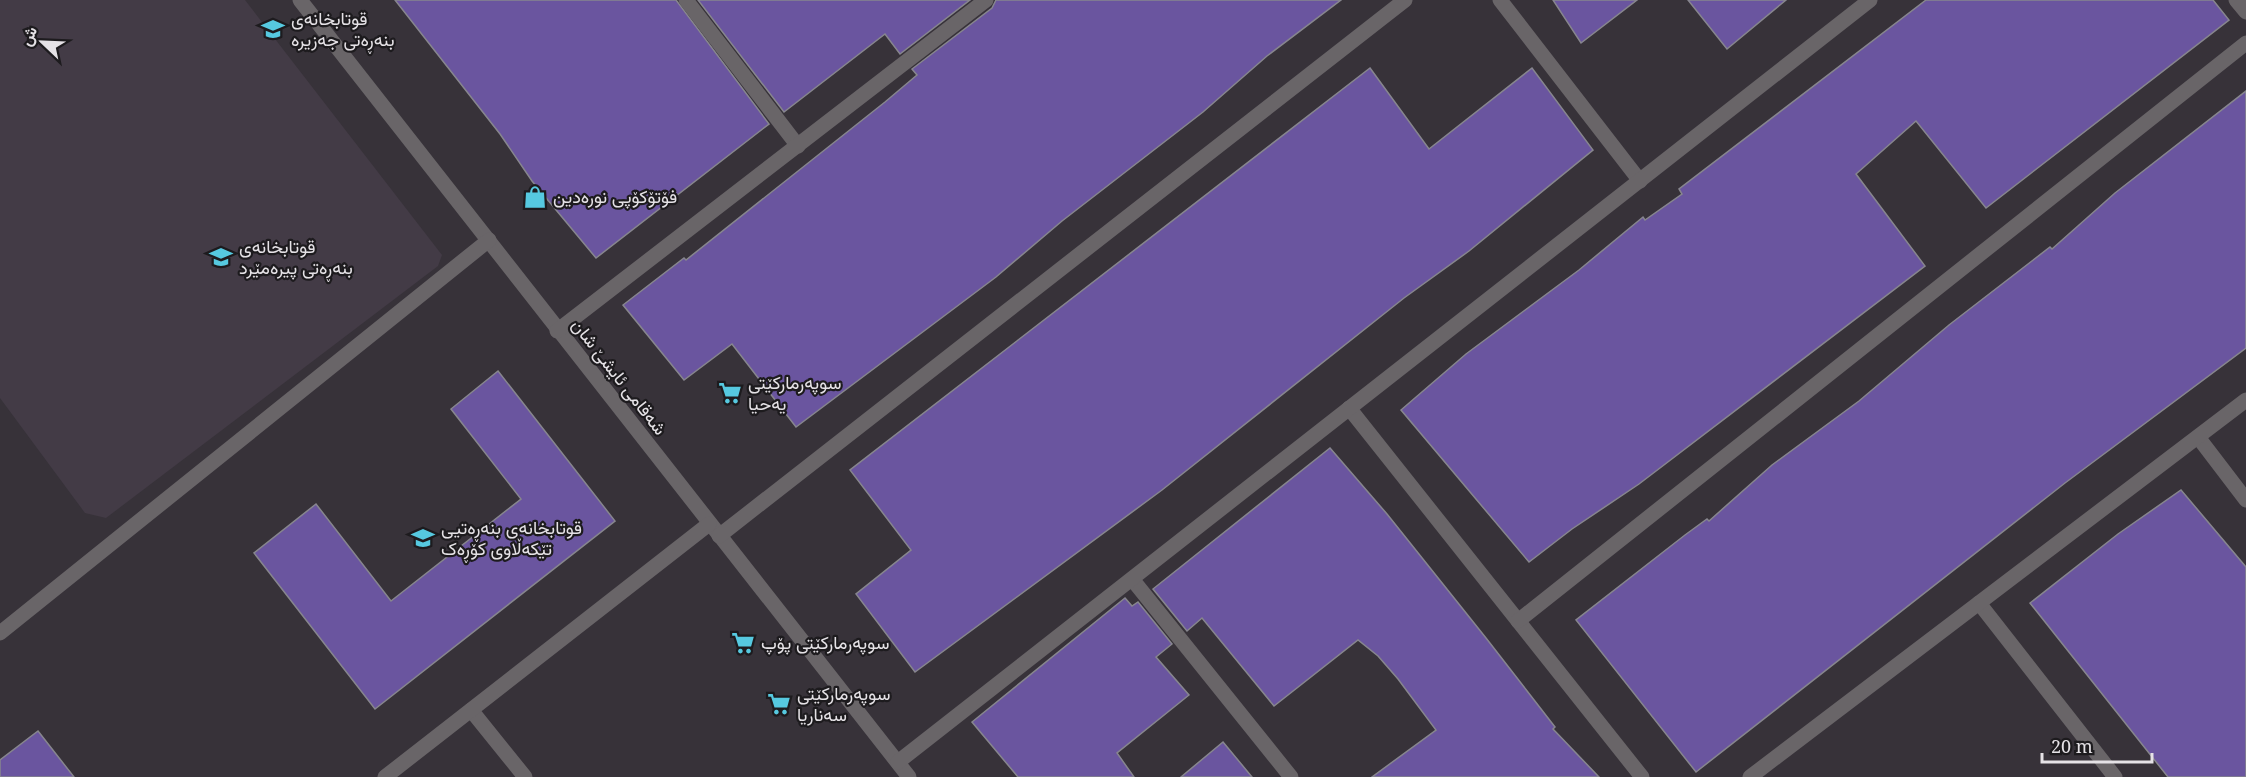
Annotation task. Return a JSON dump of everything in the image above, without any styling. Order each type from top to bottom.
[{"type":"street","name":"شەقامی ئایشێ شان","points":[[300,0],[489,240],[557,332],[909,777]]},
{"type":"street","points":[[686,0],[798,146]]},
{"type":"street","points":[[557,332],[986,0]]},
{"type":"street","points":[[385,777],[471,710],[714,530],[1405,0]]},
{"type":"street","points":[[1500,0],[1640,181]]},
{"type":"street","points":[[2236,0],[2246,12]]},
{"type":"street","points":[[898,762],[1640,181],[1860,3]]},
{"type":"street","points":[[1518,621],[2246,43]]},
{"type":"street","points":[[0,633],[489,240]]},
{"type":"street","points":[[1750,777],[2246,400]]},
{"type":"street","points":[[1349,408],[1642,777]]},
{"type":"street","points":[[2198,437],[2246,500]]},
{"type":"street","points":[[1132,579],[1291,777]]},
{"type":"street","points":[[1979,603],[2115,777]]},
{"type":"street","points":[[471,710],[525,777]]},
{"type":"shaded area","name":"قوتابخانەی بنەڕەتی پیرەمێرد","points":[[0,0],[245,0],[442,255],[438,266],[106,518],[85,513],[0,398]]},
{"type":"building","points":[[395,0],[676,0],[769,124],[596,258],[532,181],[500,134]]},
{"type":"building","points":[[698,0],[970,0],[900,54],[885,34],[784,112]]},
{"type":"building","points":[[996,0],[1341,0],[1267,56],[1203,112],[1062,221],[996,277],[796,427],[732,344],[684,380],[623,305],[684,258],[686,260],[885,102],[917,75],[912,69],[992,8]]},
{"type":"building","points":[[1553,0],[1637,0],[1581,43]]},
{"type":"building","points":[[1688,0],[1786,0],[1727,49]]},
{"type":"building","points":[[1926,0],[2213,0],[2229,20],[1986,208],[1916,121],[1856,174],[1925,266],[1639,484],[1572,529],[1529,562],[1401,410],[1466,354],[1579,270],[1643,217],[1645,220],[1682,194],[1679,189]]},
{"type":"building","points":[[1370,68],[1429,149],[1532,68],[1593,150],[1469,251],[1404,298],[1162,490],[915,672],[856,594],[911,550],[850,470]]},
{"type":"building","points":[[2246,91],[2246,348],[2065,483],[1696,772],[1576,620],[1685,535],[1707,519],[1709,521],[1772,465],[1859,401],[1949,325],[2050,247],[2052,249],[2115,193]]},
{"type":"building","points":[[498,371],[615,521],[375,709],[254,553],[316,504],[391,601],[521,499],[451,409]]},
{"type":"building","points":[[1330,448],[1387,514],[1486,638],[1555,727],[1553,729],[1599,777],[1372,777],[1436,730],[1398,679],[1378,656],[1358,640],[1274,706],[1202,618],[1187,631],[1153,589]]},
{"type":"building","points":[[2181,490],[2246,567],[2246,777],[2168,777],[2030,603],[2118,534]]},
{"type":"building","points":[[1125,598],[1132,606],[1138,602],[1172,644],[1156,657],[1189,695],[1117,753],[1134,777],[1018,777],[972,722]]},
{"type":"building","points":[[38,731],[74,777],[0,777],[0,760]]},
{"type":"building","points":[[1223,742],[1252,777],[1181,777]]},
{"type":"place","name":"قوتابخانەی بنەڕەتی جەزیرە","points":[[273,29]]},
{"type":"place","name":"فۆتۆکۆپی نورەدین","points":[[535,197]]},
{"type":"place","name":"قوتابخانەی بنەڕەتی پیرەمێرد","points":[[221,257]]},
{"type":"place","name":"سوپەرمارکێتی یەحیا","points":[[730,393]]},
{"type":"place","name":"قوتابخانەی بنەڕەتیی تێکەڵاوی کۆڕەک","points":[[423,538]]},
{"type":"place","name":"سوپەرمارکێتی پۆپ","points":[[743,643]]},
{"type":"place","name":"سوپەرمارکێتی سەناریا","points":[[779,704]]}]
